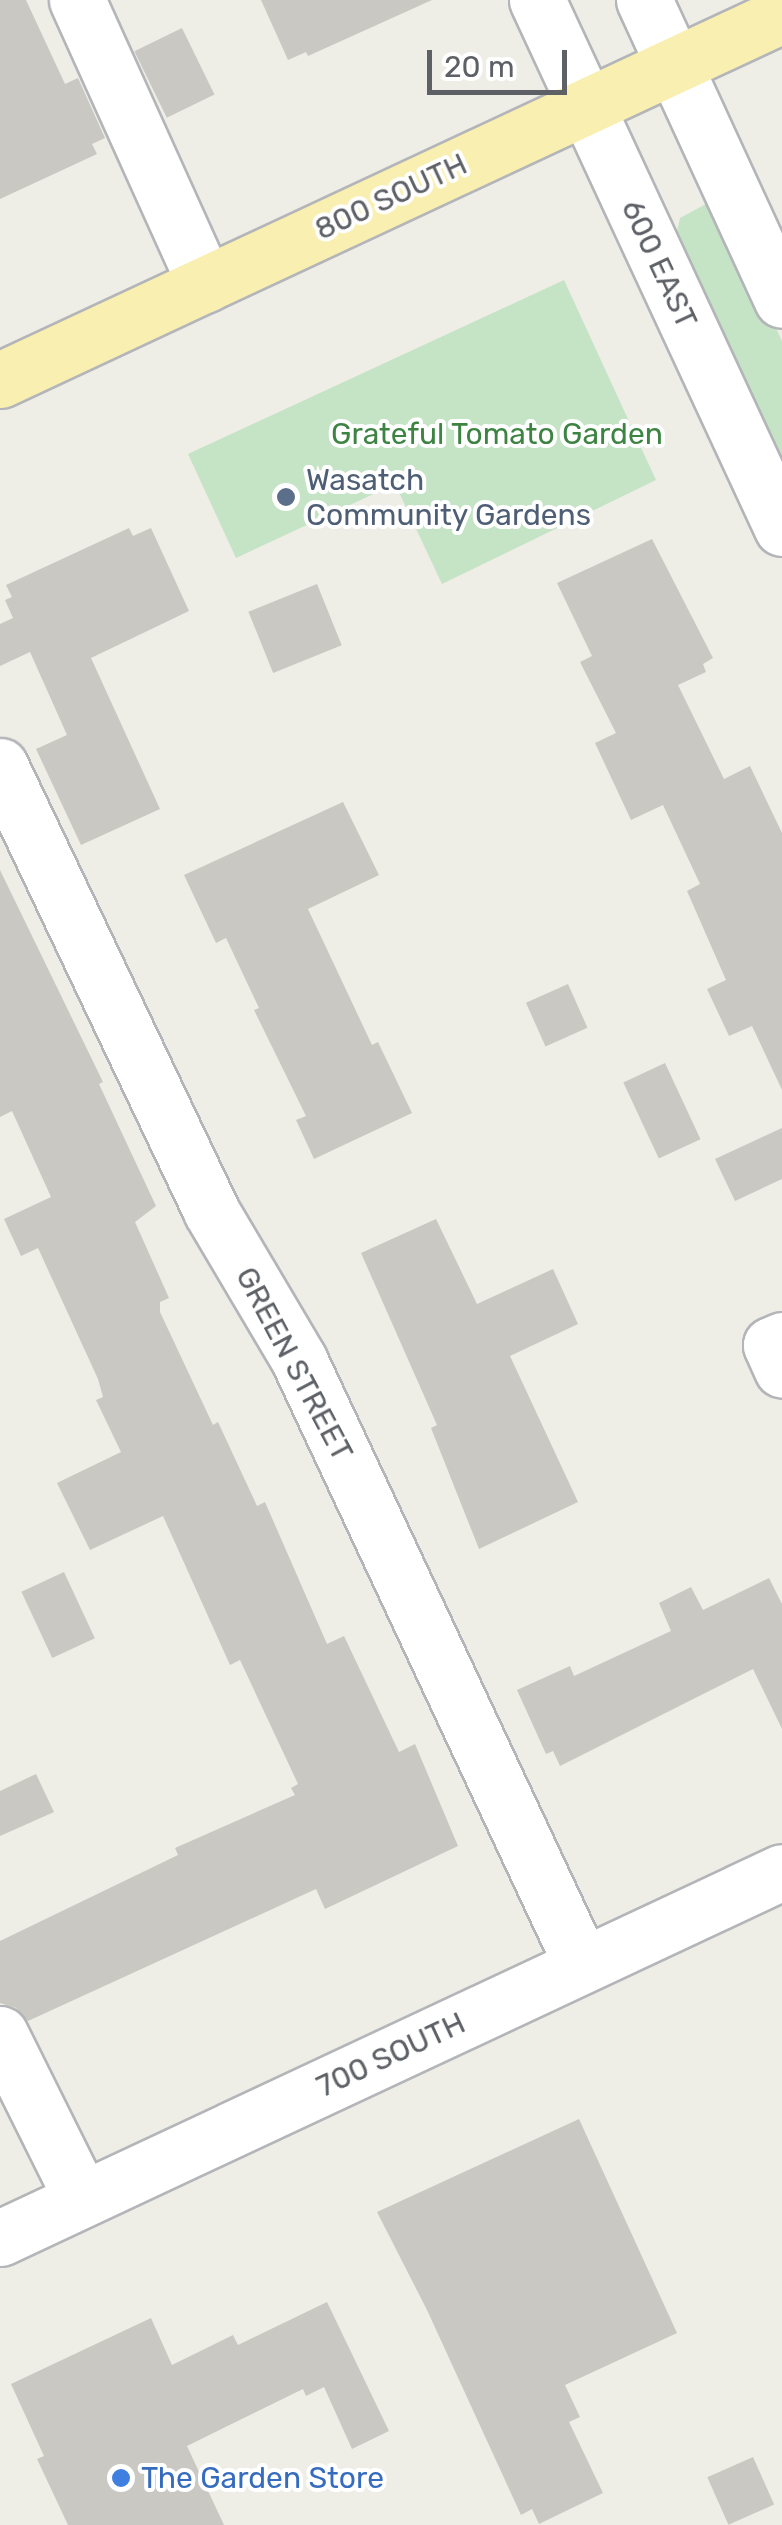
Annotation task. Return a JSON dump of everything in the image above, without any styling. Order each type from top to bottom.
[{"type":"main road","name":"800 SOUTH","points":[[0,380],[782,15]]},
{"type":"street","points":[[77,0],[205,284]]},
{"type":"street","name":"600 EAST","points":[[537,0],[782,528]]},
{"type":"street","points":[[644,0],[782,300]]},
{"type":"street","name":"GREEN STREET","points":[[0,766],[211,1210],[298,1360],[582,1965]]},
{"type":"street","points":[[782,1340],[771,1345],[782,1370]]},
{"type":"street","name":"700 SOUTH","points":[[0,2238],[782,1872]]},
{"type":"street","points":[[0,2034],[82,2200]]},
{"type":"green space","points":[[706,204],[719,206],[782,341],[782,458],[677,232],[680,218]]},
{"type":"green space","name":"Grateful Tomato Garden","points":[[564,280],[656,480],[442,584],[395,484],[236,558],[188,454]]},
{"type":"building","points":[[0,0],[26,0],[65,84],[78,78],[105,138],[92,144],[97,154],[0,199]]},
{"type":"building","points":[[261,0],[432,0],[308,56],[306,52],[288,60]]},
{"type":"building","points":[[182,28],[214,95],[167,118],[134,51]]},
{"type":"building","points":[[129,528],[133,536],[151,528],[189,611],[91,658],[160,809],[81,845],[36,749],[67,735],[30,652],[0,666],[0,624],[13,618],[5,600],[12,597],[6,585]]},
{"type":"building","points":[[652,539],[713,658],[703,664],[706,672],[678,685],[724,779],[750,766],[782,833],[782,1090],[752,1026],[729,1036],[707,989],[726,980],[687,891],[700,884],[663,805],[631,820],[595,743],[616,733],[580,662],[592,656],[557,583]]},
{"type":"building","points":[[317,584],[342,645],[273,673],[248,612]]},
{"type":"building","points":[[343,802],[379,875],[308,909],[372,1045],[378,1042],[412,1113],[314,1159],[296,1120],[306,1116],[254,1010],[259,1008],[226,938],[216,943],[184,875]]},
{"type":"building","points":[[0,870],[103,1082],[99,1084],[156,1206],[135,1222],[169,1298],[160,1302],[160,1312],[213,1425],[218,1422],[257,1506],[265,1502],[327,1644],[344,1636],[399,1752],[415,1744],[458,1846],[325,1909],[316,1889],[28,2021],[16,2008],[0,2003],[0,1941],[178,1855],[175,1848],[295,1795],[291,1788],[298,1784],[240,1660],[230,1665],[163,1516],[90,1550],[57,1483],[121,1452],[96,1400],[103,1397],[98,1379],[38,1248],[21,1256],[4,1219],[51,1197],[12,1111],[0,1117]]},
{"type":"building","points":[[568,984],[588,1028],[546,1047],[526,1003]]},
{"type":"building","points":[[665,1063],[700,1139],[659,1159],[623,1082]]},
{"type":"building","points":[[782,1128],[782,1179],[735,1201],[715,1159]]},
{"type":"building","points":[[436,1219],[477,1304],[553,1269],[578,1324],[510,1356],[578,1502],[479,1549],[431,1428],[437,1425],[361,1253]]},
{"type":"building","points":[[64,1572],[95,1638],[52,1658],[21,1592]]},
{"type":"building","points":[[769,1578],[782,1604],[782,1729],[753,1669],[560,1766],[553,1751],[546,1754],[517,1690],[570,1666],[574,1676],[671,1631],[659,1603],[691,1587],[703,1610]]},
{"type":"building","points":[[36,1774],[54,1812],[0,1836],[0,1791]]},
{"type":"building","points":[[579,2119],[677,2333],[565,2385],[580,2417],[569,2422],[603,2493],[539,2524],[532,2509],[521,2515],[427,2310],[377,2212]]},
{"type":"building","points":[[327,2302],[389,2431],[352,2449],[324,2387],[306,2396],[303,2389],[187,2446],[224,2525],[68,2525],[37,2459],[44,2456],[11,2384],[151,2318],[172,2365],[233,2335],[238,2345]]},
{"type":"building","points":[[753,2457],[774,2505],[728,2525],[707,2477]]},
{"type":"place","name":"Wasatch Community Gardens","points":[[286,497]]},
{"type":"place","name":"The Garden Store","points":[[121,2478]]}]
